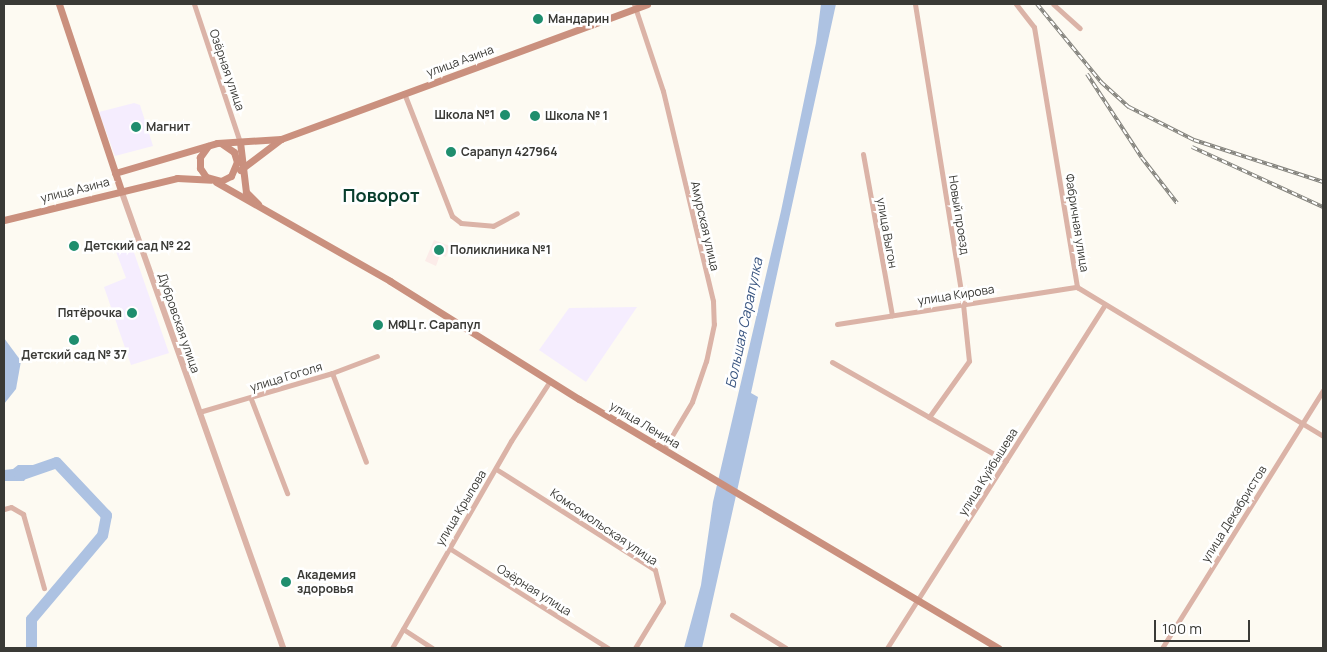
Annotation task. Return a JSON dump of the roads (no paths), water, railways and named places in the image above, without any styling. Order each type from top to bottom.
[{"type":"main road","name":"Дубровская улица","points":[[59,4],[121,190]]},
{"type":"main road","name":"улица Азина","points":[[221,143],[281,139],[634,6],[647,4]]},
{"type":"main road","name":"улица Азина","points":[[230,176],[281,139]]},
{"type":"main road","name":"улица Ленина","points":[[240,142],[241,169],[246,192],[281,219]]},
{"type":"main road","points":[[221,143],[230,148],[236,157],[236,168],[230,176],[213,181],[202,173],[199,162],[202,152],[211,145],[221,143]]},
{"type":"main road","name":"улица Азина","points":[[115,173],[211,145]]},
{"type":"main road","name":"улица Азина","points":[[4,220],[121,190],[177,178],[213,181]]},
{"type":"main road","name":"улица Ленина","points":[[213,181],[281,219],[765,510],[999,648]]},
{"type":"street","name":"Озёрная улица","points":[[194,4],[240,142]]},
{"type":"street","name":"Новый проезд","points":[[915,4],[963,304],[969,360],[929,417]]},
{"type":"street","name":"Фабричная улица","points":[[1016,4],[1034,27],[1078,287],[1105,306],[1323,436]]},
{"type":"street","points":[[1053,4],[1080,28]]},
{"type":"street","name":"Амурская улица","points":[[634,6],[663,91],[713,301],[714,324],[706,361],[692,402],[664,449]]},
{"type":"street","points":[[404,94],[452,216],[461,223],[493,226],[517,213]]},
{"type":"street","name":"улица Выгон","points":[[863,154],[892,315]]},
{"type":"street","name":"Дубровская улица","points":[[121,190],[282,648]]},
{"type":"street","name":"улица Кирова","points":[[838,324],[1078,287]]},
{"type":"street","name":"улица Куйбышева","points":[[887,648],[1105,306]]},
{"type":"street","name":"улица Гоголя","points":[[199,412],[332,373],[377,356]]},
{"type":"street","points":[[832,362],[1006,462]]},
{"type":"street","points":[[332,373],[366,462]]},
{"type":"street","name":"улица Крылова","points":[[392,648],[449,548],[550,380]]},
{"type":"street","name":"улица Декабристов","points":[[1162,648],[1323,390]]},
{"type":"street","points":[[251,398],[287,493]]},
{"type":"street","name":"Комсомольская улица","points":[[496,469],[655,570],[663,602],[635,648]]},
{"type":"street","points":[[4,508],[10,507],[23,514],[44,588]]},
{"type":"street","name":"Озёрная улица","points":[[449,548],[608,648]]},
{"type":"street","points":[[732,615],[786,648]]},
{"type":"street","points":[[403,629],[432,648]]},
{"type":"water","points":[[821,4],[836,4],[751,393],[758,397],[702,648],[684,648],[701,585],[713,502],[781,211],[816,43]]},
{"type":"water","points":[[4,338],[21,361],[16,389],[4,404]]},
{"type":"water","points":[[18,465],[35,465],[24,481],[4,479],[4,470],[13,469]]},
{"type":"waterway","name":"Большая Сарапулка","points":[[4,475],[19,475],[56,462],[106,515],[102,535],[31,619],[31,648]]},
{"type":"railway","points":[[1037,4],[1101,82],[1129,107],[1194,140],[1323,182]]},
{"type":"railway","points":[[1087,74],[1142,158],[1177,203]]},
{"type":"railway","points":[[1192,147],[1323,207]]},
{"type":"place","name":"Мандарин","points":[[538,19]]},
{"type":"place","name":"Школа №1","points":[[505,115]]},
{"type":"place","name":"Школа № 1","points":[[535,116]]},
{"type":"place","name":"Магнит","points":[[136,127]]},
{"type":"place","name":"Сарапул 427964","points":[[451,152]]},
{"type":"place","name":"Детский сад № 22","points":[[74,246]]},
{"type":"place","name":"Поликлиника №1","points":[[439,250]]},
{"type":"place","name":"Пятёрочка","points":[[132,313]]},
{"type":"place","name":"МФЦ г. Сарапул","points":[[378,325]]},
{"type":"place","name":"Детский сад № 37","points":[[74,340]]},
{"type":"place","name":"Академия здоровья","points":[[286,582]]},
{"type":"district","name":"Поворот","points":[[381,195]]}]
